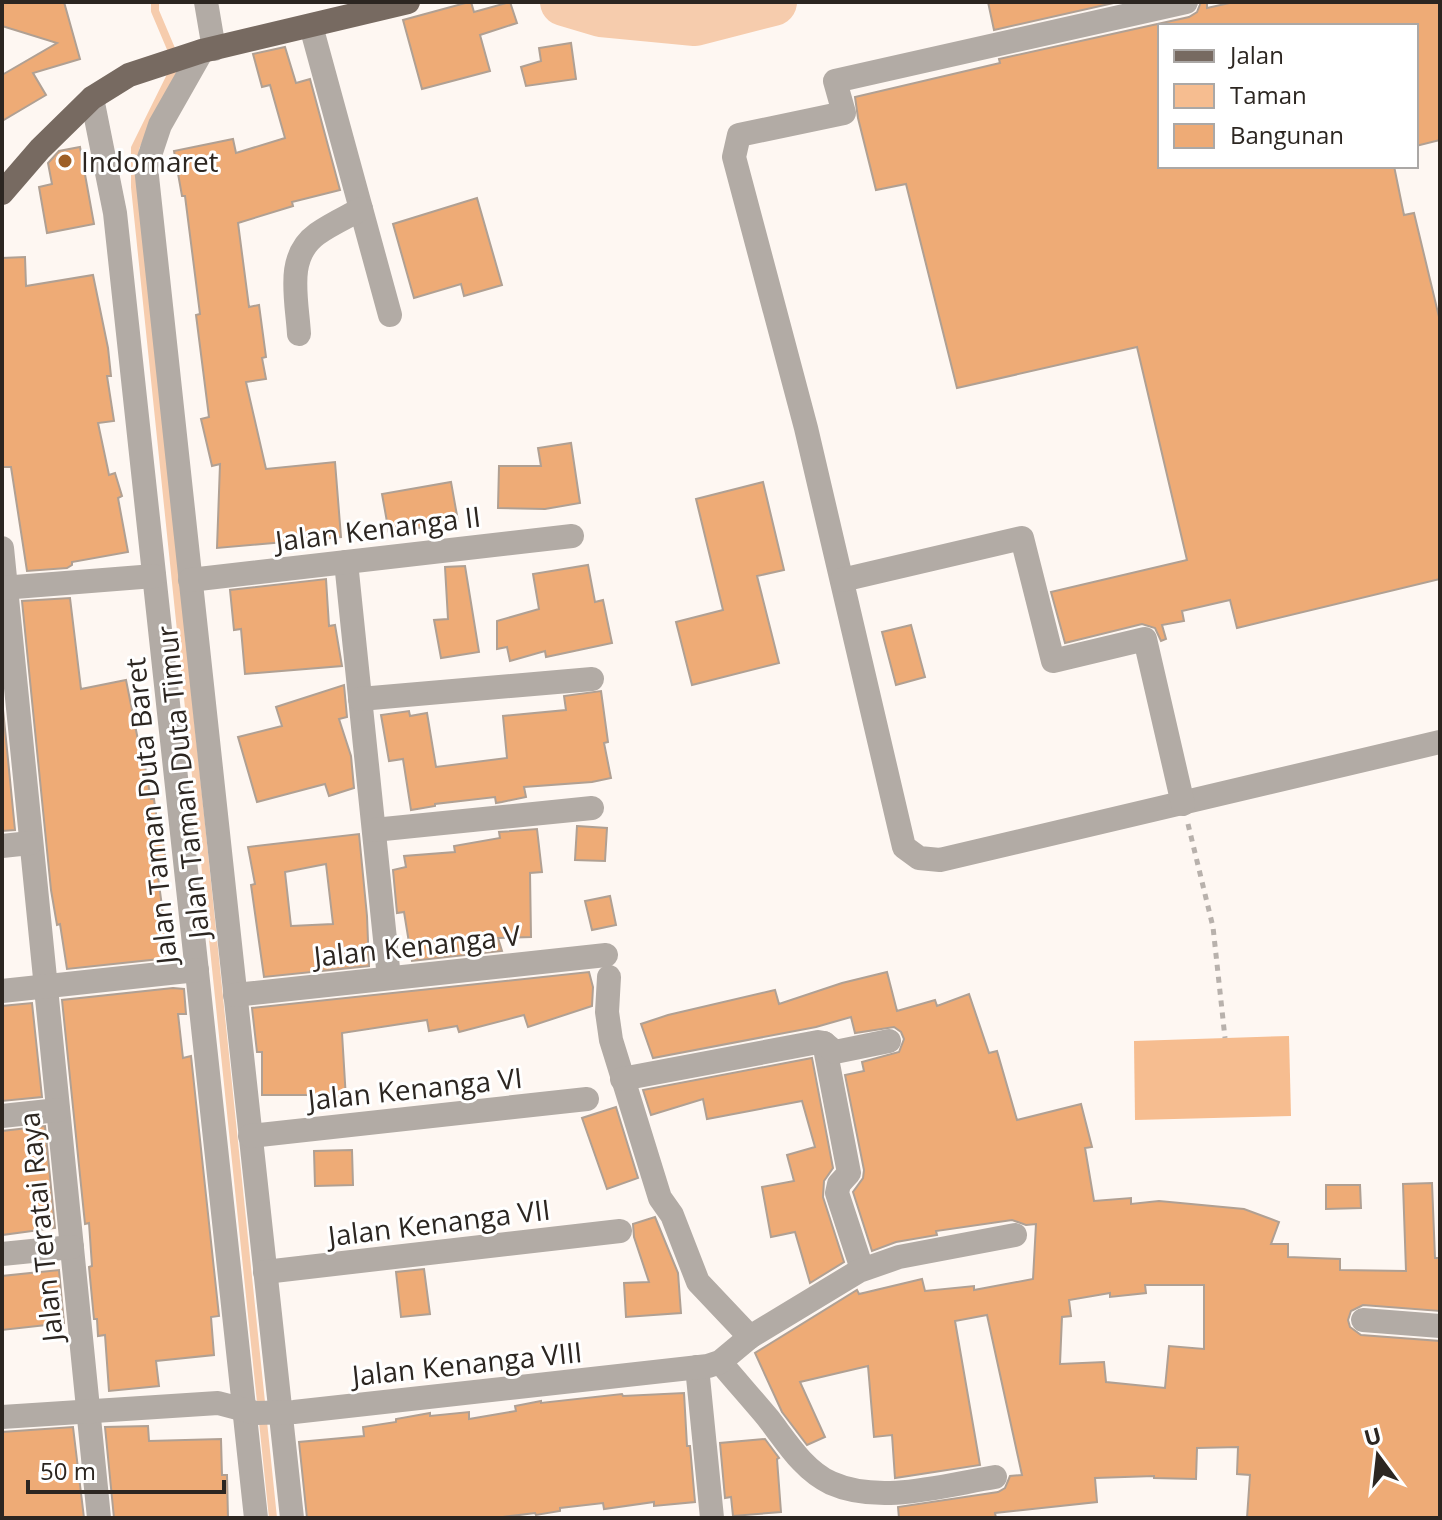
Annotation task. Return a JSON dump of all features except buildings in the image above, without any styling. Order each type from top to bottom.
[{"type":"main road","points":[[2,193],[40,149],[92,98],[113,84],[143,70],[202,52],[408,2]]},
{"type":"street","points":[[202,52],[206,2]]},
{"type":"street","points":[[1186,2],[835,81],[844,113],[739,135],[734,157],[806,428],[904,847],[919,858],[940,860],[1440,742]]},
{"type":"street","points":[[311,26],[390,315]]},
{"type":"street","name":"Jalan Taman Duta Timur","points":[[202,52],[160,125],[146,167],[265,1272],[264,1411],[292,1518]]},
{"type":"street","name":"Jalan Taman Duta Baret","points":[[92,98],[115,213],[197,970],[264,1411],[256,1518]]},
{"type":"street","points":[[299,334],[294,273],[300,252],[316,234],[361,209]]},
{"type":"street","name":"Jalan Kenanga II","points":[[190,580],[572,536]]},
{"type":"street","points":[[842,580],[1022,538],[1053,661],[1145,639],[1183,804]]},
{"type":"street","name":"Jalan Teratai Raya","points":[[2,548],[10,718],[30,843],[99,1518]]},
{"type":"street","points":[[346,562],[389,978]]},
{"type":"street","points":[[3,588],[154,576]]},
{"type":"street","points":[[360,699],[592,679]]},
{"type":"street","points":[[374,830],[592,808]]},
{"type":"street","points":[[2,846],[30,843]]},
{"type":"street","name":"Jalan Kenanga V","points":[[235,995],[389,978],[608,966],[607,1018],[622,1079]]},
{"type":"street","points":[[2,991],[197,970]]},
{"type":"street","points":[[824,1043],[831,1052],[835,1052],[889,1041]]},
{"type":"street","points":[[750,1337],[707,1293],[693,1272],[672,1215],[660,1198],[622,1079],[798,1045],[824,1043]]},
{"type":"street","points":[[824,1043],[849,1173],[839,1184],[837,1193],[862,1269]]},
{"type":"street","name":"Jalan Kenanga VI","points":[[250,1136],[587,1099]]},
{"type":"street","points":[[2,1116],[58,1110]]},
{"type":"street","name":"Jalan Kenanga VII","points":[[265,1272],[620,1231]]},
{"type":"street","points":[[708,1365],[862,1269],[899,1257],[1015,1235]]},
{"type":"street","points":[[2,1254],[72,1247]]},
{"type":"street","points":[[1363,1320],[1440,1326]]},
{"type":"street","points":[[708,1365],[807,1467],[830,1483],[875,1493],[995,1477]]},
{"type":"street","points":[[708,1365],[712,1518]]},
{"type":"street","name":"Jalan Kenanga VIII","points":[[2,1417],[218,1403],[264,1411],[708,1365]]},
{"type":"path","points":[[1183,804],[1213,927],[1225,1038]]},
{"type":"green space","points":[[1289,1036],[1291,1116],[1135,1120],[1134,1041]]},
{"type":"waterway","points":[[155,2],[155,11],[177,63],[135,148],[135,187],[273,1518]]},
{"type":"waterway","points":[[564,2],[601,13],[695,22],[773,2]]},
{"type":"place","name":"Indomaret","points":[[65,161]]}]
